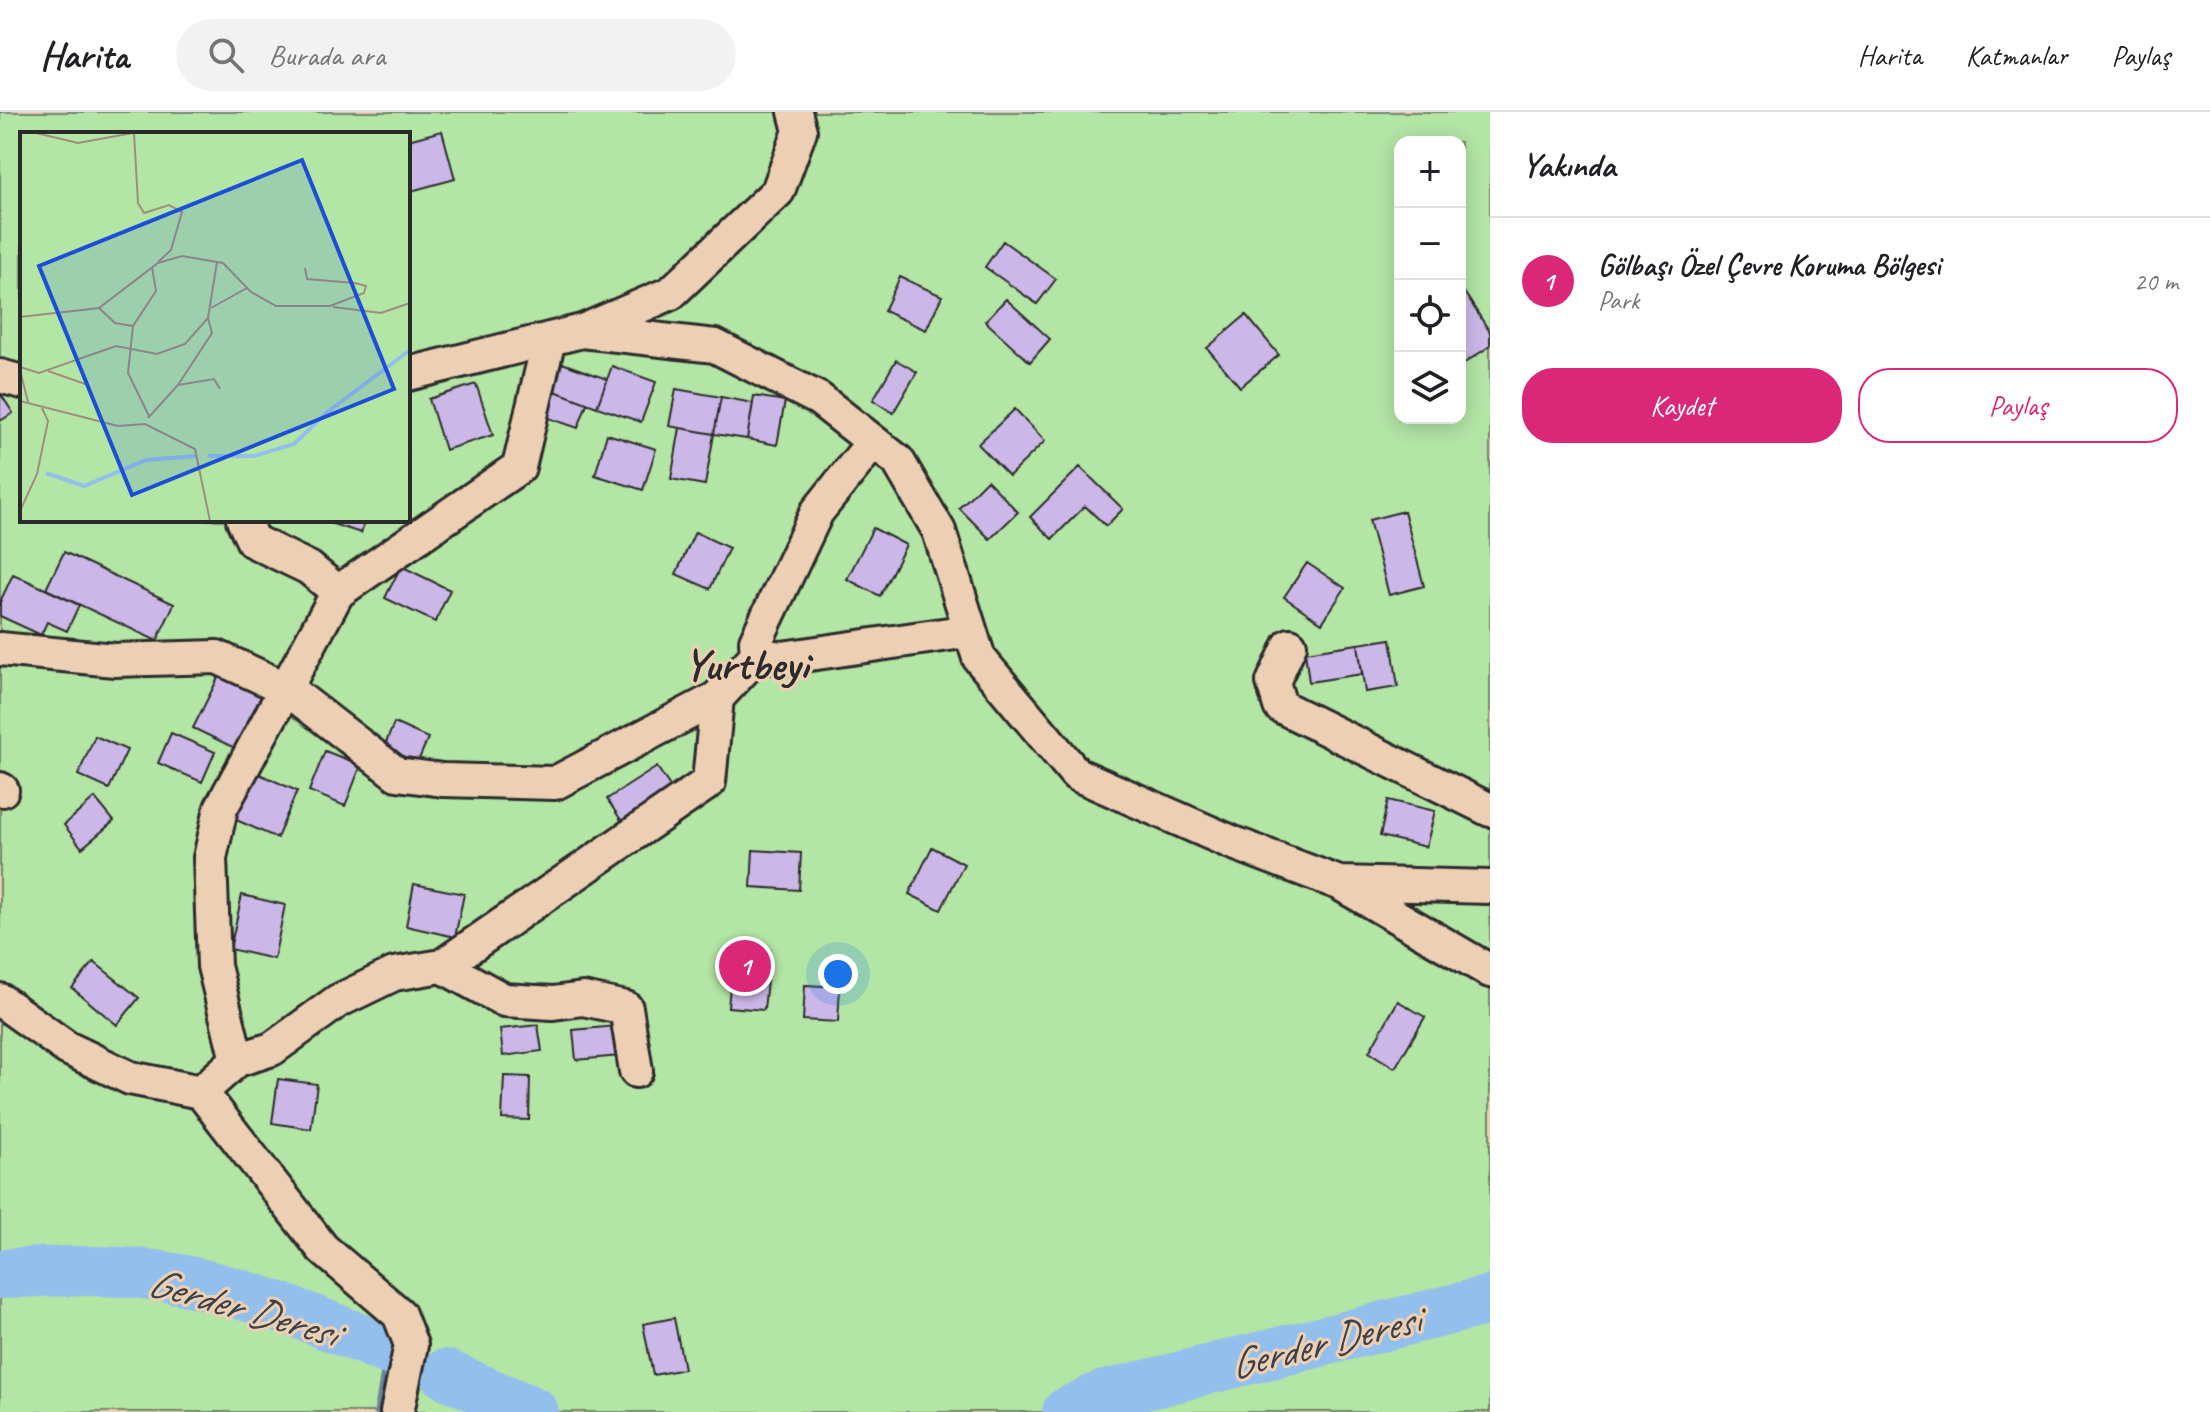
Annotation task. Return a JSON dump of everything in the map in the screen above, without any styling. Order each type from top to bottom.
[{"type":"street","points":[[410,374],[582,331],[671,293],[778,191],[800,131],[795,112]]},
{"type":"street","points":[[582,331],[715,346],[819,399],[898,461],[939,531],[979,658],[1076,774],[1231,842],[1339,883],[1490,971]]},
{"type":"street","points":[[237,1060],[214,966],[210,858],[221,808],[338,592],[519,467],[549,339]]},
{"type":"street","points":[[0,376],[20,381]]},
{"type":"street","points":[[0,649],[115,660],[217,657],[287,689],[397,774],[475,781],[555,783],[717,698],[757,655],[756,641],[817,512],[873,442]]},
{"type":"street","points":[[244,522],[253,541],[309,568],[338,592]]},
{"type":"street","points":[[757,655],[782,658],[970,631]]},
{"type":"street","points":[[1290,645],[1273,682],[1280,706],[1490,810]]},
{"type":"street","points":[[201,1092],[237,1060],[272,1049],[338,1001],[394,974],[442,966],[709,782],[717,698]]},
{"type":"street","points":[[1339,883],[1490,887]]},
{"type":"street","points":[[442,966],[504,1000],[553,1003],[583,999],[626,1008],[636,1071]]},
{"type":"street","points":[[0,1000],[67,1048],[130,1078],[201,1092],[323,1249],[399,1314],[411,1345],[397,1412]]},
{"type":"green space","points":[[0,112],[1490,112],[1490,1412],[0,1412]]},
{"type":"building","points":[[442,131],[455,179],[411,191],[410,139]]},
{"type":"building","points":[[1003,241],[1056,279],[1037,304],[985,267]]},
{"type":"building","points":[[900,277],[942,296],[926,330],[884,311]]},
{"type":"building","points":[[1466,295],[1490,332],[1490,346],[1466,362]]},
{"type":"building","points":[[1006,299],[1050,339],[1030,362],[985,321]]},
{"type":"building","points":[[1246,315],[1279,355],[1240,387],[1207,348]]},
{"type":"building","points":[[896,360],[917,372],[893,413],[873,400]]},
{"type":"building","points":[[562,363],[607,379],[597,407],[552,390]]},
{"type":"building","points":[[612,366],[656,382],[641,422],[597,407]]},
{"type":"building","points":[[476,384],[493,435],[445,450],[429,399]]},
{"type":"building","points":[[676,389],[721,397],[714,434],[669,426]]},
{"type":"building","points":[[552,390],[587,403],[578,428],[543,416]]},
{"type":"building","points":[[0,393],[13,413],[0,421]]},
{"type":"building","points":[[754,396],[785,401],[777,445],[747,439]]},
{"type":"building","points":[[721,397],[753,403],[747,439],[714,434]]},
{"type":"building","points":[[1015,409],[1045,441],[1009,476],[978,444]]},
{"type":"building","points":[[680,428],[714,434],[705,485],[671,479]]},
{"type":"building","points":[[607,434],[656,449],[643,490],[595,475]]},
{"type":"building","points":[[1080,467],[1123,509],[1106,526],[1085,506],[1052,539],[1030,517]]},
{"type":"building","points":[[987,480],[1018,512],[990,539],[959,508]]},
{"type":"building","points":[[1404,511],[1424,586],[1389,595],[1369,520]]},
{"type":"building","points":[[326,522],[364,522],[361,533]]},
{"type":"building","points":[[873,528],[906,545],[880,596],[847,579]]},
{"type":"building","points":[[695,532],[729,548],[710,589],[676,574]]},
{"type":"building","points":[[64,552],[174,604],[157,641],[46,589]]},
{"type":"building","points":[[1307,563],[1345,588],[1322,623],[1284,597]]},
{"type":"building","points":[[401,566],[450,590],[435,622],[385,598]]},
{"type":"building","points":[[13,574],[79,605],[67,631],[47,622],[41,635],[0,616],[0,602]]},
{"type":"building","points":[[1391,639],[1398,687],[1365,692],[1358,644]]},
{"type":"building","points":[[1358,644],[1362,674],[1309,682],[1305,652]]},
{"type":"building","points":[[225,664],[279,691],[247,754],[193,728]]},
{"type":"building","points":[[394,723],[428,738],[417,764],[383,750]]},
{"type":"building","points":[[171,733],[215,752],[202,782],[158,763]]},
{"type":"building","points":[[95,736],[127,750],[109,789],[78,775]]},
{"type":"building","points":[[325,751],[361,765],[345,806],[309,791]]},
{"type":"building","points":[[657,767],[677,797],[627,829],[607,799]]},
{"type":"building","points":[[255,772],[297,791],[277,838],[234,819]]},
{"type":"building","points":[[95,798],[114,821],[82,848],[64,825]]},
{"type":"building","points":[[1388,800],[1435,811],[1426,847],[1380,836]]},
{"type":"building","points":[[932,847],[964,864],[941,910],[909,894]]},
{"type":"building","points":[[753,850],[801,853],[799,890],[751,887]]},
{"type":"building","points":[[414,884],[464,894],[455,937],[406,926]]},
{"type":"building","points":[[242,895],[285,905],[274,959],[230,949]]},
{"type":"building","points":[[734,946],[770,950],[764,1010],[728,1007]]},
{"type":"building","points":[[94,962],[139,998],[117,1025],[72,988]]},
{"type":"building","points":[[805,985],[840,987],[838,1022],[803,1020]]},
{"type":"building","points":[[1398,1001],[1425,1017],[1395,1068],[1369,1052]]},
{"type":"building","points":[[538,1025],[542,1051],[503,1056],[500,1029]]},
{"type":"building","points":[[617,1026],[620,1056],[576,1060],[573,1030]]},
{"type":"building","points":[[504,1076],[530,1077],[529,1120],[502,1119]]},
{"type":"building","points":[[278,1079],[317,1084],[311,1129],[272,1123]]},
{"type":"building","points":[[674,1318],[684,1369],[653,1375],[643,1324]]},
{"type":"waterway","name":"Gerder Deresi","points":[[0,1274],[102,1271],[200,1283],[264,1302],[388,1350]]},
{"type":"waterway","name":"Gerder Deresi","points":[[1067,1412],[1101,1396],[1490,1300]]},
{"type":"waterway","points":[[378,1412],[388,1350]]},
{"type":"waterway","name":"Gerder Deresi","points":[[445,1374],[534,1412]]},
{"type":"place","name":"Gölbaşı Özel Çevre Koruma Bölgesi","points":[[745,966]]},
{"type":"district","name":"Yurtbeyi","points":[[746,664]]}]
